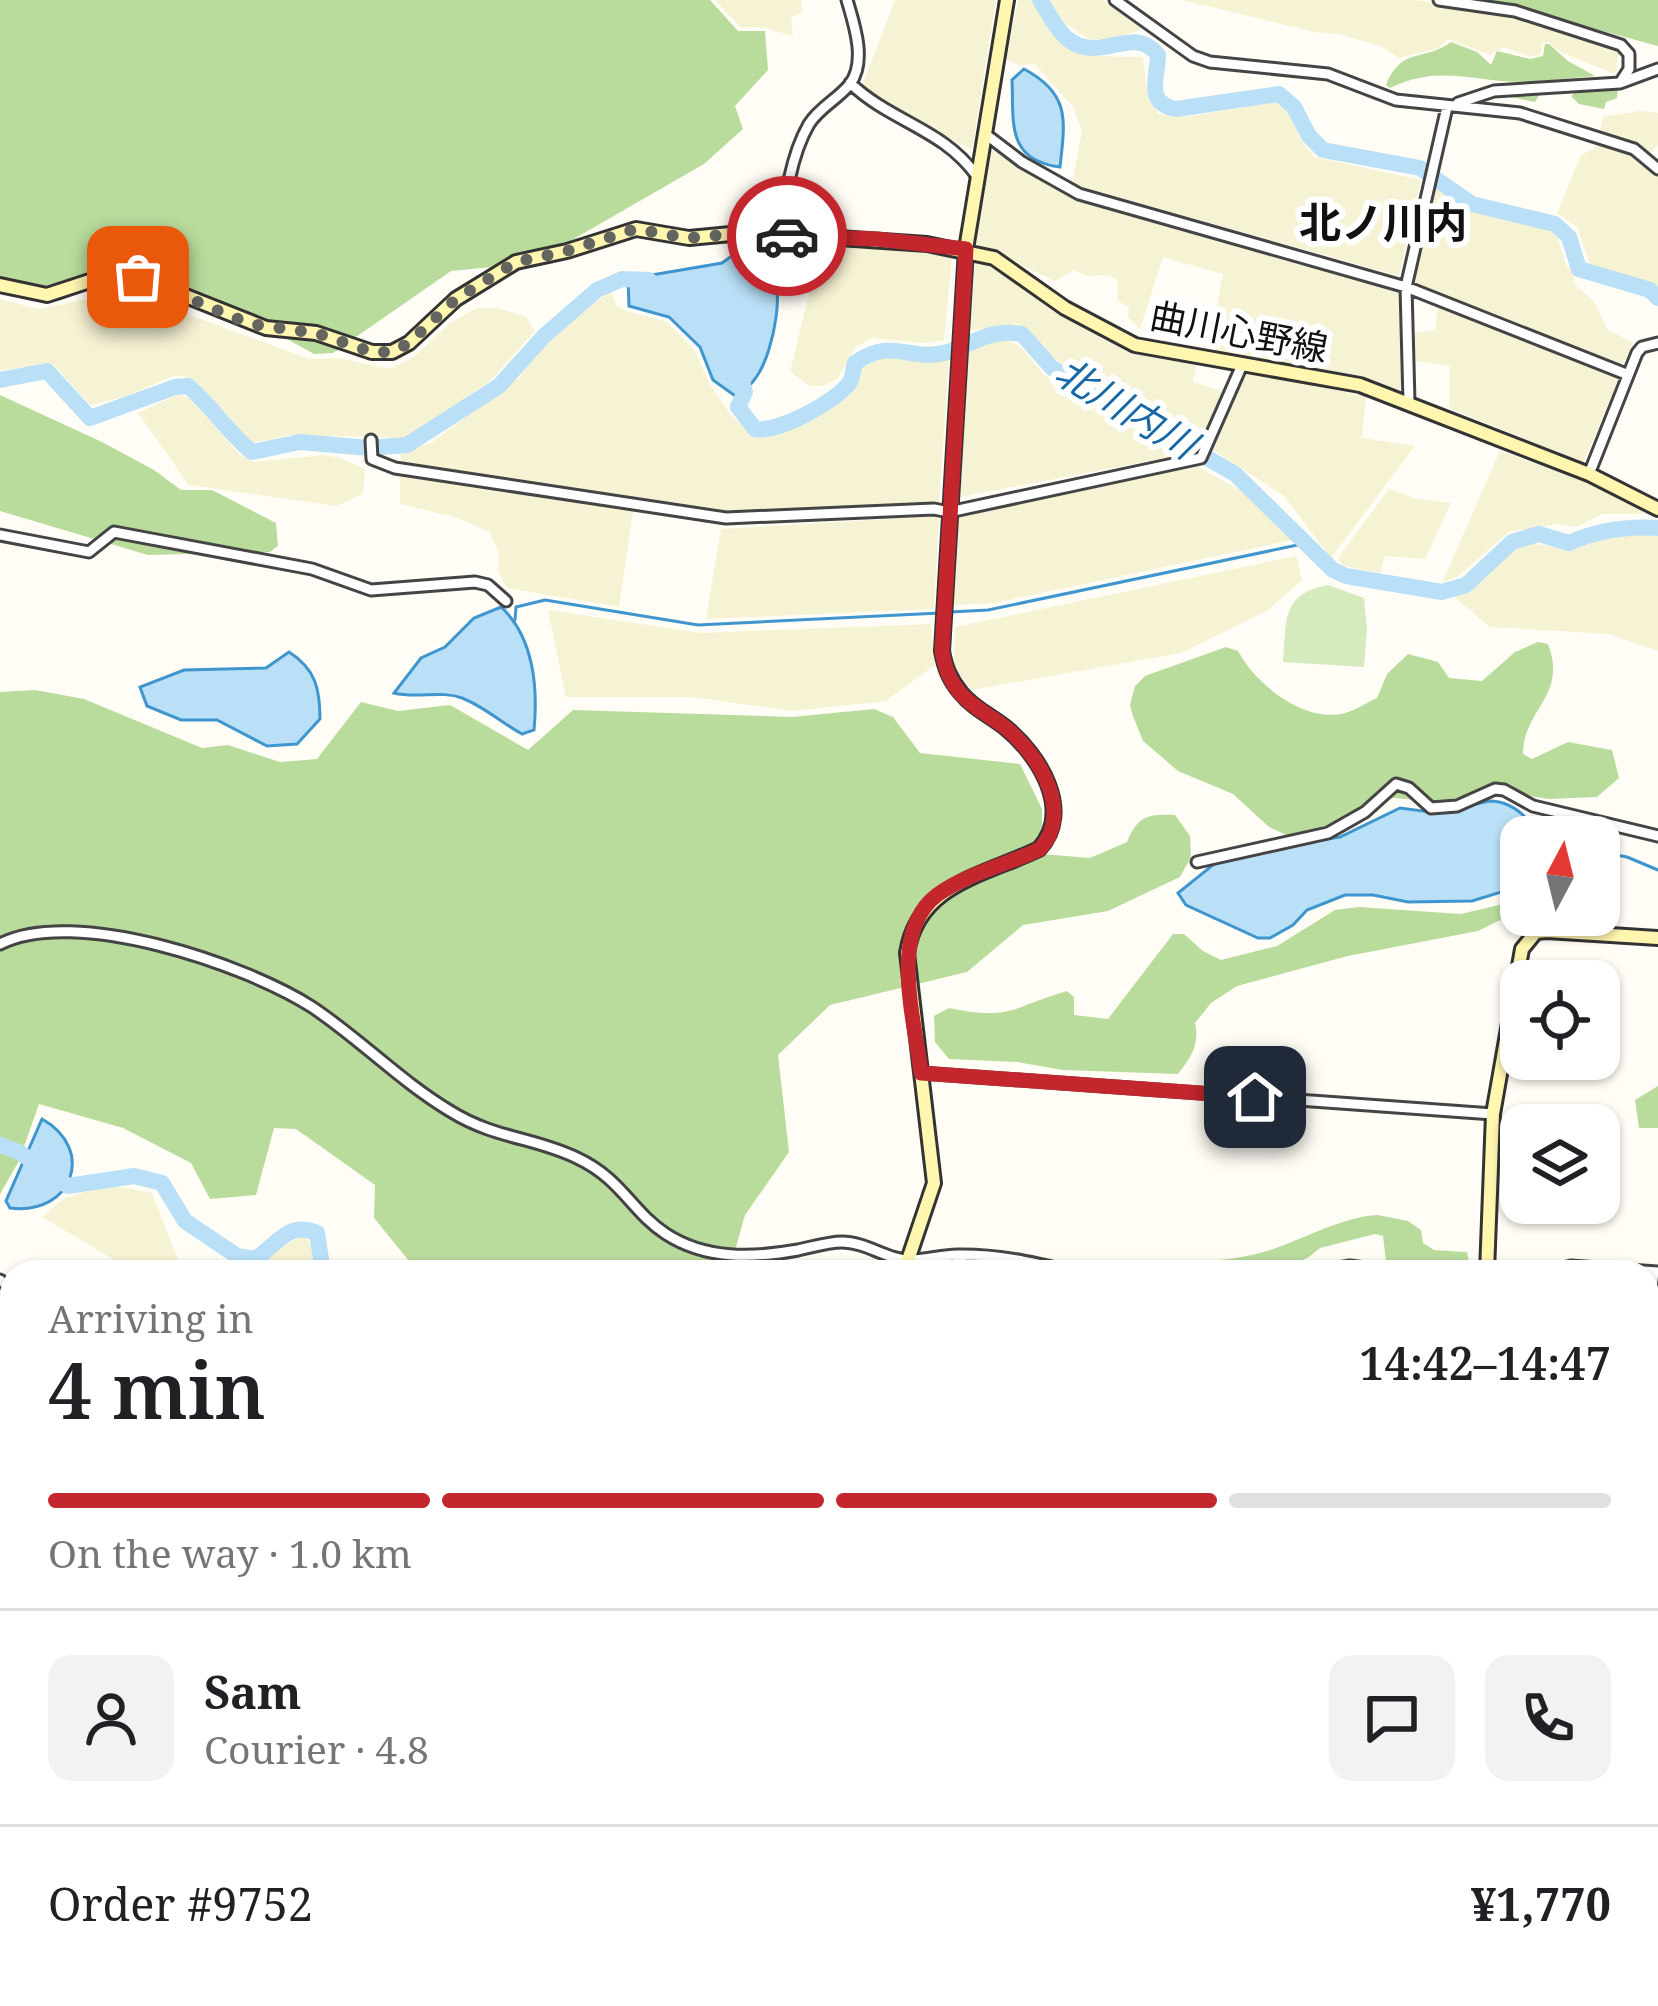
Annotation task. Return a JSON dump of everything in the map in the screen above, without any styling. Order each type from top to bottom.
[{"type":"street","points":[[782,236],[785,204],[806,130],[831,97],[850,83],[857,62],[856,32],[847,0]]},
{"type":"street","points":[[909,1260],[934,1183],[907,953],[916,919],[937,895],[1040,849],[1055,823],[1049,788],[1028,750],[964,698],[946,670],[942,651],[966,249],[1006,0]]},
{"type":"street","points":[[1114,0],[1193,56],[1210,62],[1328,74],[1396,100],[1477,106],[1580,130],[1634,149],[1658,169]]},
{"type":"street","points":[[1439,0],[1515,11],[1621,45],[1629,54],[1629,69],[1620,82]]},
{"type":"street","points":[[1447,107],[1494,91],[1620,82],[1658,68]]},
{"type":"street","points":[[850,83],[875,106],[950,145],[976,175]]},
{"type":"street","points":[[1409,402],[1406,287],[1447,107]]},
{"type":"street","points":[[984,133],[1022,162],[1079,194],[1406,287],[1626,374]]},
{"type":"street","name":"曲川心野線","points":[[0,285],[47,295],[114,274],[138,277],[250,324],[316,333],[372,352],[392,352],[409,343],[456,299],[516,262],[635,229],[688,238],[752,232],[966,249],[994,258],[1065,308],[1135,345],[1360,385],[1588,474],[1658,509]]},
{"type":"street","points":[[1588,474],[1626,374],[1642,347],[1658,343]]},
{"type":"street","points":[[371,440],[372,459],[395,468],[726,518],[949,512],[1201,458],[1242,365]]},
{"type":"street","points":[[0,535],[89,552],[114,532],[312,569],[370,590],[475,582],[488,585],[506,601]]},
{"type":"street","points":[[1197,862],[1328,833],[1365,812],[1396,784],[1409,788],[1431,808],[1457,806],[1495,789],[1504,790],[1533,806],[1658,836]]},
{"type":"street","points":[[1487,1260],[1493,1114],[1527,939],[1547,931],[1658,938]]},
{"type":"street","points":[[0,944],[38,932],[106,935],[142,940],[261,979],[330,1020],[451,1112],[493,1134],[552,1148],[593,1166],[624,1189],[649,1221],[669,1236],[733,1258],[838,1241],[890,1260]]},
{"type":"street","points":[[921,1073],[1493,1114]]},
{"type":"street","points":[[933,1260],[955,1255],[1021,1260]]},
{"type":"street","points":[[955,1255],[959,1260]]},
{"type":"shaded area","points":[[715,0],[801,0],[802,13],[791,17],[793,36],[740,27]]},
{"type":"shaded area","points":[[895,0],[996,0],[972,150],[862,86]]},
{"type":"shaded area","points":[[1018,0],[1033,0],[1058,39],[1071,50],[1094,56],[1143,57],[1147,89],[1158,114],[1185,117],[1277,102],[1291,115],[1314,157],[1421,180],[1399,276],[1072,184],[1082,131],[1073,107],[1035,64],[1018,65],[1006,59]]},
{"type":"shaded area","points":[[1049,0],[1103,0],[1142,29],[1090,40],[1063,22]]},
{"type":"shaded area","points":[[1182,0],[1415,0],[1525,15],[1619,51],[1615,74],[1548,42],[1542,43],[1541,54],[1530,57],[1504,47],[1490,55],[1448,39],[1438,48],[1399,58],[1381,46],[1338,34]]},
{"type":"shaded area","points":[[1658,113],[1658,145],[1651,153],[1600,130],[1603,117]]},
{"type":"shaded area","points":[[1605,143],[1631,152],[1658,175],[1658,289],[1590,264],[1577,227],[1557,213],[1581,155]]},
{"type":"shaded area","points":[[987,147],[1060,192],[1400,290],[1405,371],[1399,390],[1364,378],[1208,352],[1223,274],[1163,257],[1140,329],[1128,317],[1129,307],[1118,301],[1117,280],[1109,275],[1087,276],[1074,270],[1055,281],[971,242]]},
{"type":"shaded area","points":[[1433,184],[1462,206],[1491,217],[1555,230],[1567,267],[1575,271],[1574,284],[1594,301],[1607,329],[1633,343],[1622,366],[1412,283]]},
{"type":"shaded area","points":[[879,246],[952,257],[944,340],[872,338],[856,347],[838,378],[810,386],[790,372],[809,294],[806,248]]},
{"type":"shaded area","points":[[977,262],[1005,273],[1102,335],[1154,356],[1197,363],[1193,382],[1222,391],[1202,443],[1083,378],[1017,324],[965,331],[970,276]]},
{"type":"shaded area","points":[[124,291],[309,359],[337,358],[391,369],[477,308],[498,308],[526,317],[535,331],[491,380],[408,438],[290,435],[252,443],[199,384],[184,376],[90,405],[54,365],[0,370],[0,299],[38,309]]},
{"type":"shaded area","points":[[611,291],[616,305],[626,311],[667,322],[695,351],[730,414],[747,431],[762,436],[778,436],[833,405],[854,388],[860,365],[869,358],[886,353],[949,360],[939,503],[722,513],[401,461],[400,453],[432,442],[520,377],[548,337]]},
{"type":"shaded area","points":[[1438,307],[1619,378],[1583,463],[1449,408],[1450,366],[1416,361],[1413,333],[1435,330]]},
{"type":"shaded area","points":[[1001,338],[1021,347],[1044,375],[1181,455],[954,498],[963,353]]},
{"type":"shaded area","points":[[1246,372],[1366,396],[1362,438],[1415,446],[1331,558],[1284,496],[1213,450]]},
{"type":"shaded area","points":[[179,394],[191,399],[240,455],[254,462],[324,455],[340,458],[365,469],[363,494],[336,506],[189,485],[138,413]]},
{"type":"shaded area","points":[[1500,451],[1577,478],[1642,508],[1642,514],[1602,514],[1576,527],[1556,524],[1509,532],[1458,576],[1442,583]]},
{"type":"shaded area","points":[[1198,467],[1251,496],[1292,540],[995,603],[953,605],[955,514]]},
{"type":"shaded area","points":[[400,473],[633,511],[619,607],[507,588],[489,532],[458,518],[400,504]]},
{"type":"shaded area","points":[[1389,489],[1451,503],[1425,559],[1385,556],[1380,573],[1343,566],[1338,558]]},
{"type":"shaded area","points":[[939,516],[934,609],[706,619],[721,529]]},
{"type":"shaded area","points":[[1647,532],[1658,536],[1658,651],[1609,634],[1490,627],[1453,596],[1514,547],[1529,543],[1567,549],[1603,535]]},
{"type":"shaded area","points":[[1296,556],[1302,580],[1268,610],[1181,653],[972,690],[954,668],[955,627]]},
{"type":"shaded area","points":[[548,610],[701,633],[931,624],[935,665],[886,701],[793,711],[691,697],[566,697]]},
{"type":"shaded area","points":[[109,1185],[152,1193],[178,1260],[115,1260],[42,1217],[65,1198]]},
{"type":"shaded area","points":[[303,1235],[317,1251],[317,1260],[260,1260]]},
{"type":"green space","points":[[0,0],[710,0],[738,31],[765,31],[768,70],[735,106],[743,129],[704,164],[532,263],[451,271],[333,353],[314,354],[209,296],[138,271],[59,301],[0,291]]},
{"type":"green space","points":[[1466,0],[1658,0],[1658,46],[1540,14]]},
{"type":"green space","points":[[1451,42],[1477,52],[1491,65],[1497,51],[1530,59],[1543,56],[1549,44],[1595,76],[1531,82],[1541,92],[1535,102],[1506,96],[1504,86],[1523,82],[1440,76],[1390,88],[1386,85],[1406,60]]},
{"type":"green space","points":[[1618,86],[1617,98],[1606,102],[1604,109],[1579,104],[1571,96],[1580,89]]},
{"type":"green space","points":[[0,395],[102,442],[181,490],[212,490],[276,523],[278,546],[270,552],[148,555],[0,511]]},
{"type":"green space","points":[[1328,585],[1364,598],[1364,667],[1283,662],[1286,622],[1294,603],[1312,589]]},
{"type":"green space","points":[[1538,642],[1548,644],[1553,677],[1530,725],[1523,754],[1532,759],[1568,742],[1612,750],[1619,778],[1597,797],[1549,799],[1498,791],[1435,802],[1384,797],[1330,826],[1293,838],[1269,827],[1233,794],[1178,771],[1143,741],[1130,705],[1135,686],[1145,676],[1226,647],[1238,651],[1281,697],[1326,715],[1346,713],[1377,698],[1387,674],[1408,654],[1438,662],[1449,678],[1482,681],[1515,652]]},
{"type":"green space","points":[[35,690],[84,699],[202,748],[228,745],[280,762],[317,759],[361,702],[398,711],[450,705],[528,750],[573,710],[792,717],[874,709],[893,717],[920,753],[1020,764],[1042,809],[1042,854],[1090,858],[1127,842],[1145,818],[1175,815],[1190,836],[1191,857],[1180,877],[1108,911],[1023,925],[967,972],[830,1005],[778,1055],[789,1152],[745,1215],[732,1260],[408,1260],[374,1218],[375,1185],[296,1129],[274,1128],[256,1195],[210,1199],[191,1163],[123,1128],[39,1104],[19,1161],[0,1194],[0,692]]},
{"type":"green space","points":[[1500,905],[1500,920],[1478,931],[1348,956],[1237,986],[1211,1003],[1195,1023],[1193,1050],[1178,1074],[949,1059],[935,1042],[934,1016],[949,1008],[1000,1013],[1067,991],[1074,997],[1074,1015],[1108,1019],[1173,934],[1184,934],[1221,960],[1277,946],[1335,910],[1359,907],[1461,914]]},
{"type":"green space","points":[[1658,1086],[1658,1128],[1639,1128],[1635,1100]]},
{"type":"green space","points":[[1364,1217],[1408,1221],[1421,1230],[1423,1243],[1434,1250],[1467,1252],[1469,1260],[1386,1260],[1383,1236],[1375,1234],[1320,1248],[1303,1260],[1219,1260],[1255,1254]]},
{"type":"water","points":[[1024,69],[1050,88],[1062,110],[1060,167],[1030,156],[1016,136],[1012,80]]},
{"type":"water","points":[[736,253],[764,258],[772,268],[777,298],[763,365],[738,398],[713,380],[700,347],[669,317],[629,306],[628,279],[722,263]]},
{"type":"water","points":[[501,607],[527,648],[535,697],[534,730],[522,734],[462,698],[394,693],[421,658],[445,647],[474,618]]},
{"type":"water","points":[[289,652],[311,673],[319,699],[320,719],[297,744],[267,746],[217,720],[181,720],[147,706],[140,687],[184,670],[266,668]]},
{"type":"water","points":[[1489,801],[1505,804],[1523,816],[1500,816],[1500,892],[1472,901],[1408,902],[1345,895],[1307,910],[1270,938],[1258,938],[1186,905],[1178,893],[1214,864],[1340,837],[1400,808],[1438,813]]},
{"type":"water","points":[[42,1119],[69,1147],[70,1178],[49,1202],[10,1208],[6,1201]]},
{"type":"waterway","points":[[1040,0],[1061,32],[1081,46],[1148,46],[1158,55],[1156,95],[1166,106],[1176,109],[1279,94],[1294,107],[1309,136],[1323,150],[1420,168],[1472,204],[1555,224],[1569,237],[1579,269],[1650,290],[1658,298]]},
{"type":"waterway","name":"北川内川","points":[[0,380],[47,371],[90,418],[188,386],[252,452],[300,442],[369,448],[407,445],[499,386],[544,336],[597,290],[622,279],[649,280]]},
{"type":"waterway","name":"北川内川","points":[[739,371],[745,392],[738,407],[755,429],[765,429],[791,421],[832,398],[850,382],[855,363],[868,355],[880,351],[935,355],[992,335],[1022,334],[1052,368],[1235,474],[1333,570],[1346,576],[1442,592],[1466,585],[1512,542],[1539,534],[1569,543],[1612,530],[1658,528]]},
{"type":"waterway","points":[[950,612],[988,610],[1307,543]]},
{"type":"waterway","points":[[515,620],[516,607],[545,600],[698,625],[940,613]]},
{"type":"waterway","points":[[1620,856],[1658,870]]},
{"type":"waterway","points":[[0,1145],[19,1152],[68,1186],[134,1176],[162,1183],[185,1221],[237,1256],[255,1259],[291,1232],[307,1230],[317,1233],[321,1260]]},
{"type":"way so far","points":[[138,277],[250,324],[316,333],[372,352],[392,352],[409,343],[456,299],[516,262],[635,229],[688,238],[752,232],[787,236]]},
{"type":"district","name":"北ノ川内","points":[[1383,223]]},
{"type":"route","points":[[787,236],[966,249],[942,651],[946,670],[964,698],[1028,750],[1049,788],[1055,823],[1040,849],[937,895],[916,919],[907,953],[921,1073],[1255,1097]]}]
